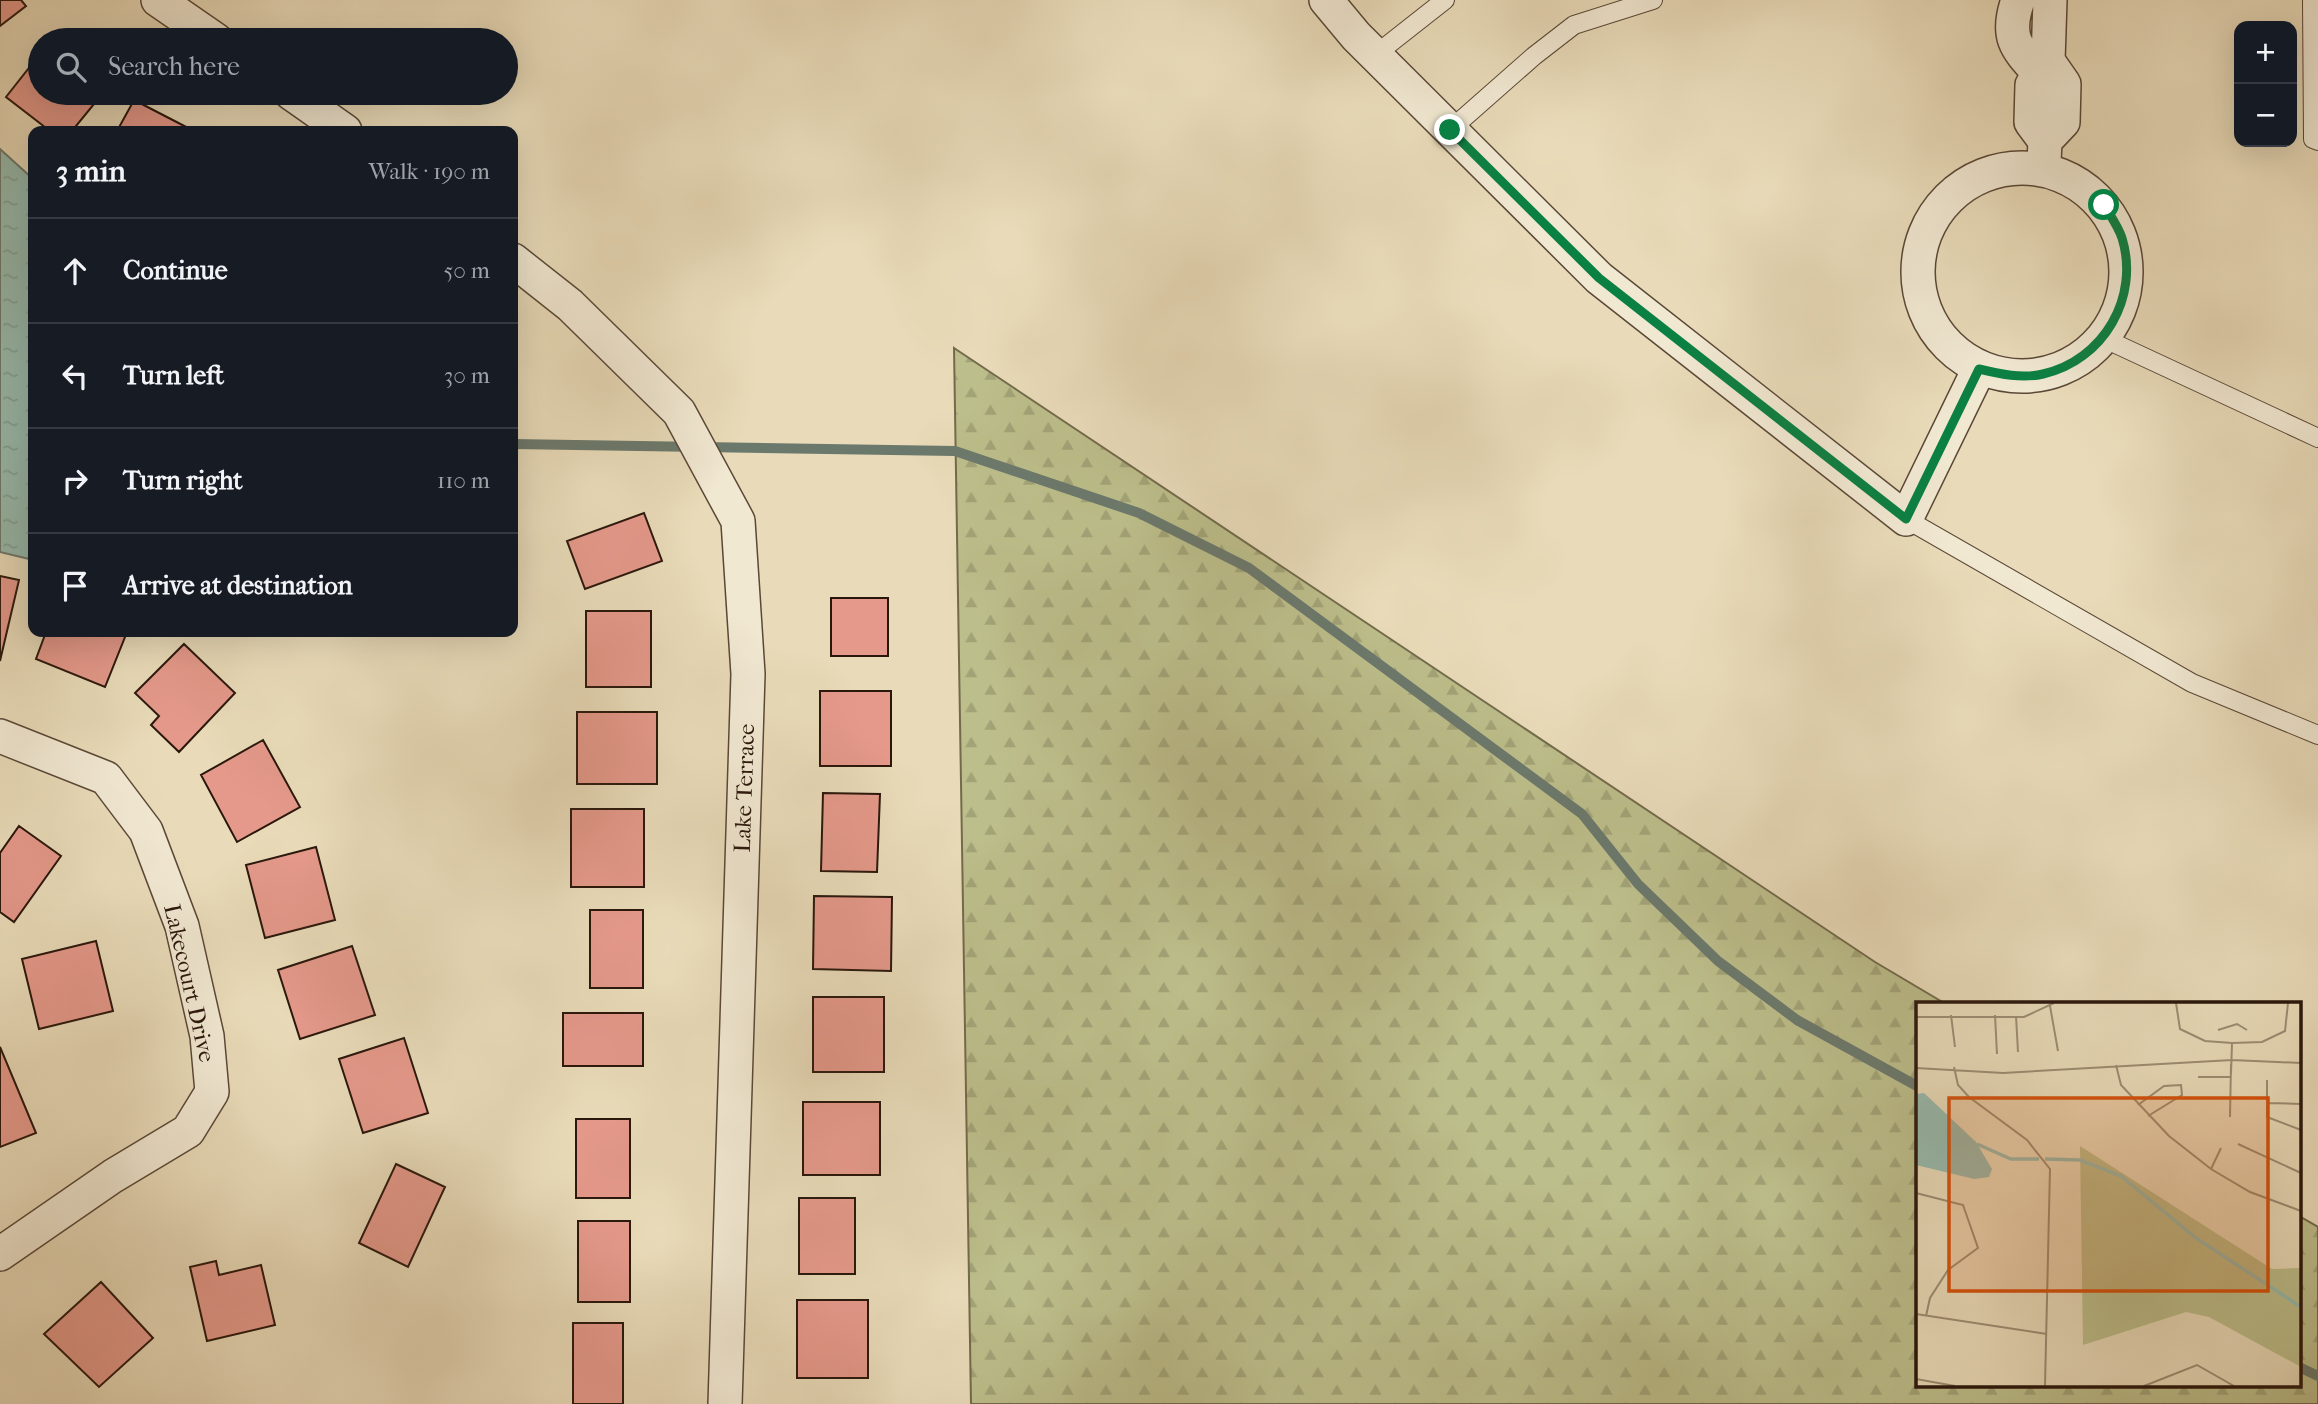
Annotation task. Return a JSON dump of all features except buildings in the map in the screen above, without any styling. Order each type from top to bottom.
[{"type":"street","points":[[158,0],[199,28]]},
{"type":"street","points":[[1326,0],[1375,55],[1599,278],[1906,519],[1979,369]]},
{"type":"street","points":[[2018,0],[2013,14],[2015,47],[2064,84],[2063,122],[2044,155],[1978,176],[1950,195],[1930,221],[1919,252],[1917,285],[1927,317],[1946,344],[1979,369],[2007,376],[2042,374],[2076,361],[2103,338],[2122,307],[2128,272],[2122,236],[2104,205],[2044,155]]},
{"type":"street","points":[[2044,67],[2050,0]]},
{"type":"street","points":[[308,105],[338,126]]},
{"type":"street","name":"Lake Terrace","points":[[518,264],[570,305],[679,412],[738,521],[748,674],[725,1404]]},
{"type":"street","name":"Lakecourt Drive","points":[[0,736],[106,778],[146,831],[182,926],[207,1036],[212,1092],[188,1131],[113,1176],[0,1254]]},
{"type":"lane","points":[[1375,55],[1445,0]]},
{"type":"lane","points":[[1450,130],[1534,56],[1574,26],[1653,0]]},
{"type":"lane","points":[[2312,0],[2315,37],[2313,139],[2318,141]]},
{"type":"lane","points":[[2103,338],[2318,438]]},
{"type":"lane","points":[[1906,519],[2192,683],[2318,735]]},
{"type":"green space","points":[[954,348],[1875,962],[1942,1002],[1916,1002],[1916,1386],[2300,1386],[2300,1217],[2318,1227],[2318,1404],[971,1404]]},
{"type":"water","points":[[0,149],[28,174],[28,559],[0,552]]},
{"type":"waterway","points":[[518,444],[955,451],[1139,513],[1249,568],[1582,814],[1638,884],[1718,961],[1797,1020],[1916,1085]]},
{"type":"waterway","points":[[2300,1367],[2318,1376]]},
{"type":"route","points":[[1450,130],[1599,278],[1906,519],[1979,369],[2007,376],[2042,374],[2076,361],[2103,338],[2122,307],[2128,272],[2122,236],[2104,205]]}]
